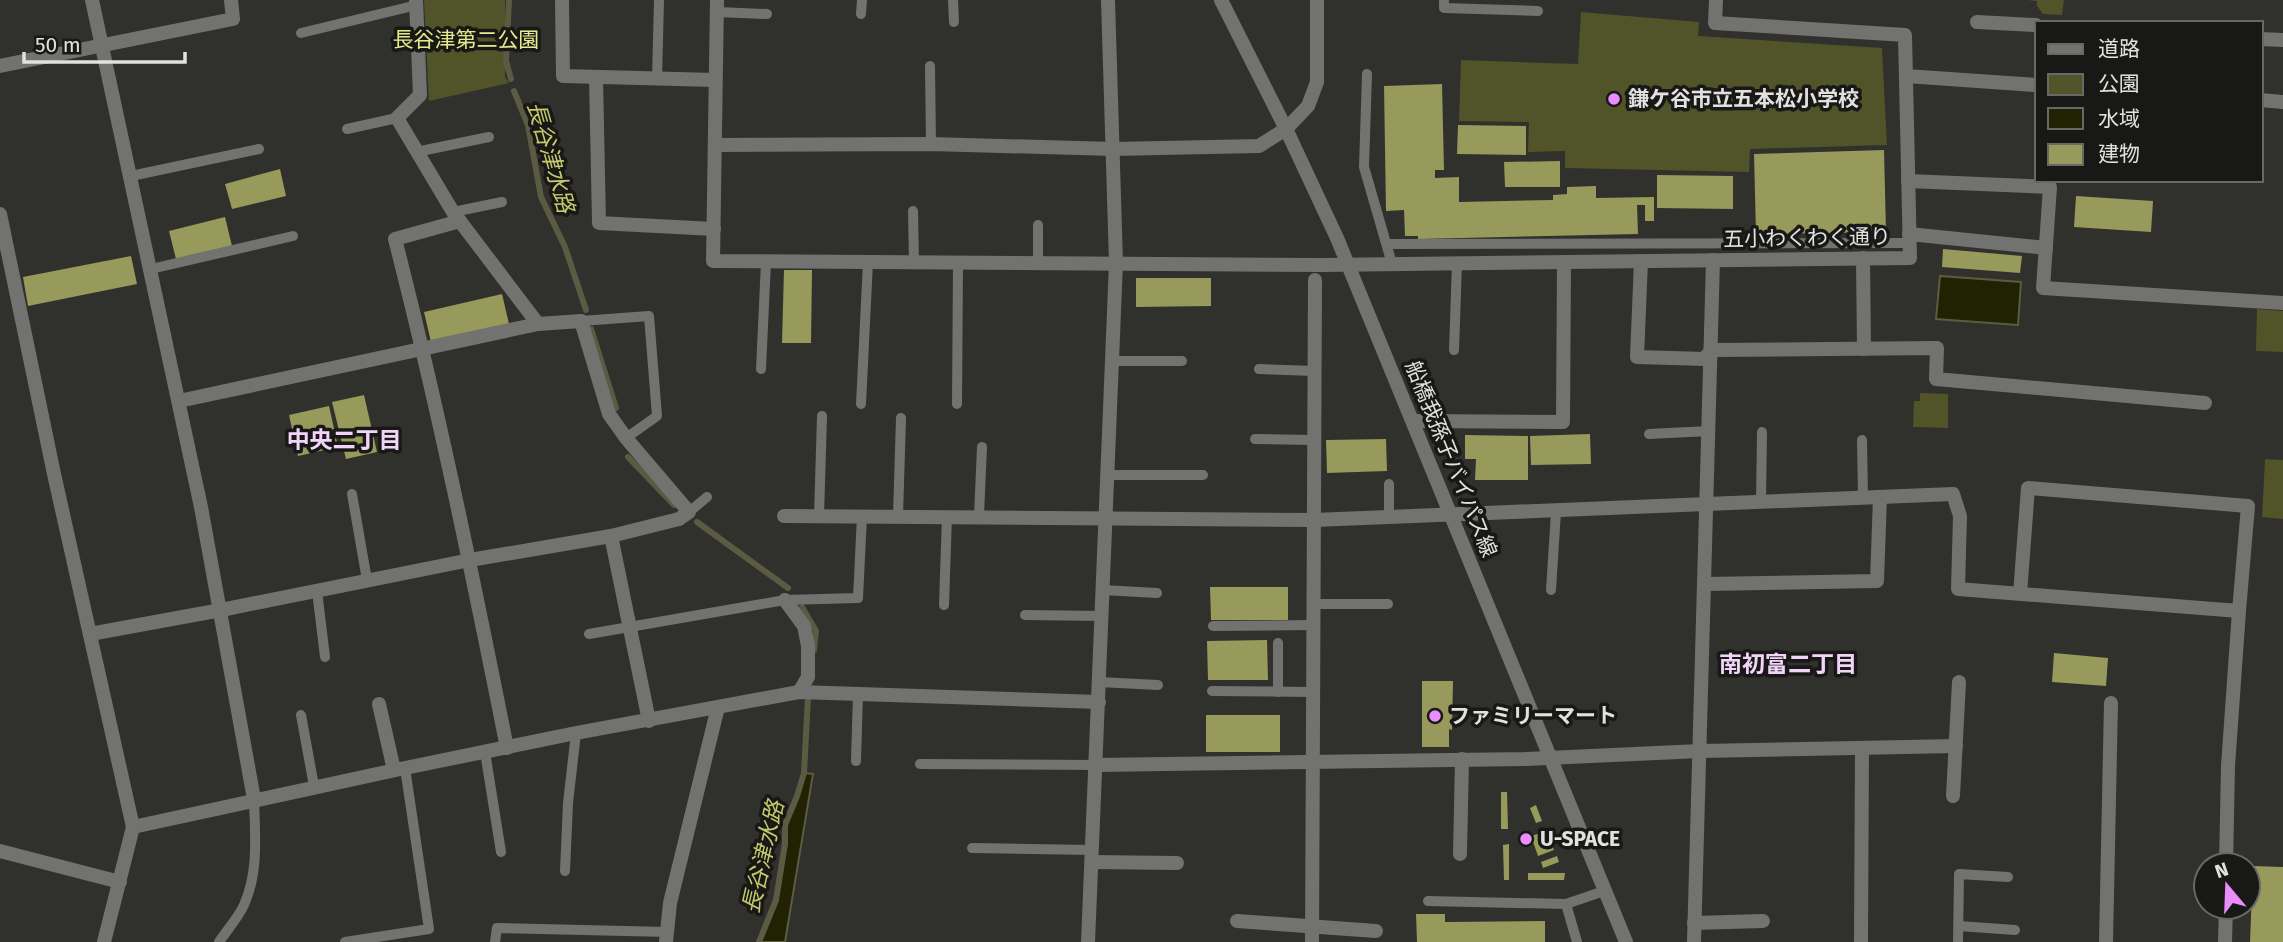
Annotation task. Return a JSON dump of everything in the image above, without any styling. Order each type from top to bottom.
[{"type":"street","points":[[92,0],[179,401],[221,610],[254,799]]},
{"type":"street","points":[[0,65],[233,19],[231,0]]},
{"type":"street","points":[[562,0],[563,76],[715,80]]},
{"type":"street","points":[[1088,942],[1116,263],[1108,0]]},
{"type":"street","name":"船橋我孫子バイパス線","points":[[1221,0],[1286,129],[1348,264],[1626,942]]},
{"type":"street","points":[[715,145],[931,144],[1113,149],[1259,146],[1286,129],[1308,106],[1317,82],[1317,0]]},
{"type":"street","points":[[1716,0],[1715,23],[1905,35],[1909,239]]},
{"type":"street","points":[[417,3],[420,95],[397,118],[457,216],[538,324]]},
{"type":"street","points":[[596,77],[599,223],[713,229],[717,6]]},
{"type":"street","points":[[1977,22],[2035,25]]},
{"type":"street","points":[[2262,39],[2283,40]]},
{"type":"street","points":[[1906,76],[2035,85]]},
{"type":"street","points":[[2262,100],[2283,102]]},
{"type":"street","points":[[1908,181],[2050,187],[2043,288],[2283,303]]},
{"type":"street","points":[[0,214],[4,251],[133,827],[104,942]]},
{"type":"street","points":[[457,216],[395,239],[424,350],[470,560],[507,748]]},
{"type":"street","name":"五小わくわく通り","points":[[713,229],[713,261],[766,262],[1392,264],[1910,258],[1909,239],[2046,248]]},
{"type":"street","points":[[1863,258],[1864,349]]},
{"type":"street","points":[[1694,942],[1713,260]]},
{"type":"street","points":[[1641,261],[1637,357],[1704,359],[1712,350],[1937,348],[1936,379],[2205,403]]},
{"type":"street","points":[[1413,421],[1563,422],[1564,262]]},
{"type":"street","points":[[1312,942],[1315,280]]},
{"type":"street","points":[[90,634],[470,560],[611,536],[678,519],[689,512],[626,438],[610,414],[581,321],[538,324],[179,401]]},
{"type":"street","points":[[2020,594],[2028,488],[2248,506],[2228,766],[2227,851]]},
{"type":"street","points":[[784,516],[1314,520],[1954,494],[1960,516],[1958,589],[2239,611]]},
{"type":"street","points":[[1705,584],[1877,581],[1880,498]]},
{"type":"street","points":[[611,536],[649,721]]},
{"type":"street","points":[[785,600],[804,626],[808,646],[808,677],[799,692]]},
{"type":"street","points":[[1953,796],[1959,682]]},
{"type":"street","points":[[133,827],[314,786],[576,733],[799,692],[1099,702]]},
{"type":"street","points":[[2106,942],[2111,703]]},
{"type":"street","points":[[379,705],[399,769]]},
{"type":"street","points":[[667,937],[670,903],[718,707]]},
{"type":"street","points":[[1097,765],[1956,747]]},
{"type":"street","points":[[1861,942],[1862,749]]},
{"type":"street","points":[[1460,855],[1462,759]]},
{"type":"street","points":[[0,851],[120,882]]},
{"type":"street","points":[[1092,856],[1177,863]]},
{"type":"street","points":[[1237,921],[1376,931]]},
{"type":"street","points":[[1694,923],[1763,921]]},
{"type":"street","points":[[2225,942],[2226,921]]},
{"type":"lane","points":[[657,79],[659,0]]},
{"type":"lane","points":[[861,14],[862,0]]},
{"type":"lane","points":[[953,0],[954,22]]},
{"type":"lane","points":[[1444,0],[1444,8],[1538,11]]},
{"type":"lane","points":[[301,33],[417,3]]},
{"type":"lane","points":[[717,6],[767,15]]},
{"type":"lane","points":[[930,66],[931,144]]},
{"type":"lane","points":[[1367,74],[1364,167],[1392,264]]},
{"type":"lane","points":[[346,129],[397,118]]},
{"type":"lane","points":[[416,152],[489,137]]},
{"type":"lane","points":[[131,176],[259,149]]},
{"type":"lane","points":[[457,216],[502,202]]},
{"type":"lane","points":[[913,211],[914,263]]},
{"type":"lane","points":[[1038,225],[1038,263]]},
{"type":"lane","points":[[151,269],[293,236]]},
{"type":"lane","points":[[1387,244],[1909,239]]},
{"type":"lane","points":[[761,369],[766,262]]},
{"type":"lane","points":[[862,404],[868,262]]},
{"type":"lane","points":[[957,404],[958,263]]},
{"type":"lane","points":[[1454,350],[1457,263]]},
{"type":"lane","points":[[581,321],[649,316],[657,416],[626,438]]},
{"type":"lane","points":[[1112,361],[1182,361]]},
{"type":"lane","points":[[1259,369],[1315,371]]},
{"type":"lane","points":[[819,516],[822,416]]},
{"type":"lane","points":[[898,516],[901,418]]},
{"type":"lane","points":[[1649,434],[1709,431]]},
{"type":"lane","points":[[1761,503],[1762,432]]},
{"type":"lane","points":[[1255,439],[1314,440]]},
{"type":"lane","points":[[1862,440],[1863,498]]},
{"type":"lane","points":[[979,516],[982,447]]},
{"type":"lane","points":[[1107,475],[1203,475]]},
{"type":"lane","points":[[1389,484],[1389,518]]},
{"type":"lane","points":[[352,494],[367,580]]},
{"type":"lane","points":[[689,512],[706,497]]},
{"type":"lane","points":[[1551,590],[1556,512]]},
{"type":"lane","points":[[589,634],[785,600],[858,598],[862,516]]},
{"type":"lane","points":[[944,605],[947,516]]},
{"type":"lane","points":[[1103,590],[1157,593]]},
{"type":"lane","points":[[317,591],[326,657]]},
{"type":"lane","points":[[1313,604],[1388,604]]},
{"type":"lane","points":[[1025,615],[1102,616]]},
{"type":"lane","points":[[1213,626],[1313,625]]},
{"type":"lane","points":[[1278,643],[1278,692]]},
{"type":"lane","points":[[1099,682],[1158,685]]},
{"type":"lane","points":[[1212,691],[1313,692]]},
{"type":"lane","points":[[856,761],[858,694]]},
{"type":"lane","points":[[301,715],[314,786]]},
{"type":"lane","points":[[565,871],[568,803],[576,733]]},
{"type":"lane","points":[[485,752],[501,852]]},
{"type":"lane","points":[[920,764],[1097,765]]},
{"type":"lane","points":[[345,942],[429,929],[399,769]]},
{"type":"lane","points":[[219,942],[243,907],[251,885],[255,864],[254,799]]},
{"type":"lane","points":[[972,848],[1092,856]]},
{"type":"lane","points":[[1958,942],[1959,874],[2008,877]]},
{"type":"lane","points":[[1428,901],[1566,904],[1604,891]]},
{"type":"lane","points":[[1566,904],[1577,942]]},
{"type":"lane","points":[[1959,926],[2015,930]]},
{"type":"lane","points":[[495,942],[497,928],[542,929],[574,936],[667,937]]},
{"type":"lane","points":[[541,942],[542,929]]},
{"type":"green space","name":"長谷津第二公園","points":[[424,0],[505,0],[505,77],[509,83],[429,101]]},
{"type":"green space","points":[[2028,0],[2064,0],[2062,15],[2043,14],[2037,1]]},
{"type":"green space","points":[[1581,12],[1699,22],[1698,36],[1882,48],[1887,145],[1750,149],[1749,172],[1565,168],[1565,151],[1528,152],[1529,122],[1459,121],[1461,60],[1578,64]]},
{"type":"green space","points":[[2257,309],[2283,311],[2283,352],[2256,351]]},
{"type":"green space","points":[[1920,393],[1948,394],[1948,428],[1913,427],[1914,401],[1920,401]]},
{"type":"green space","points":[[2265,459],[2283,460],[2283,519],[2262,517]]},
{"type":"water","points":[[1940,276],[2021,282],[2018,325],[1936,319]]},
{"type":"water","points":[[804,773],[813,774],[785,942],[759,942],[776,900],[785,844],[785,825]]},
{"type":"building","points":[[1442,84],[1444,170],[1435,170],[1435,178],[1459,177],[1459,202],[1553,200],[1553,195],[1567,194],[1567,187],[1596,186],[1596,198],[1654,197],[1654,221],[1645,221],[1645,205],[1637,205],[1638,234],[1418,239],[1418,236],[1405,236],[1404,210],[1386,211],[1384,86]]},
{"type":"building","points":[[1458,125],[1526,126],[1526,155],[1457,154]]},
{"type":"building","points":[[1884,150],[1886,232],[1756,234],[1754,154]]},
{"type":"building","points":[[1560,161],[1560,187],[1505,187],[1504,162]]},
{"type":"building","points":[[280,169],[286,196],[232,209],[225,184]]},
{"type":"building","points":[[1657,175],[1733,176],[1733,209],[1657,208]]},
{"type":"building","points":[[2076,196],[2153,201],[2151,232],[2074,227]]},
{"type":"building","points":[[225,217],[232,246],[176,259],[169,231]]},
{"type":"building","points":[[1943,249],[2022,256],[2020,273],[1942,267]]},
{"type":"building","points":[[131,256],[137,284],[28,306],[23,277]]},
{"type":"building","points":[[784,270],[812,270],[811,343],[782,343]]},
{"type":"building","points":[[1136,278],[1211,278],[1211,306],[1136,307]]},
{"type":"building","points":[[502,294],[509,324],[431,342],[424,312]]},
{"type":"building","points":[[364,395],[377,452],[346,459],[332,402]]},
{"type":"building","points":[[329,406],[338,447],[298,456],[289,415]]},
{"type":"building","points":[[1590,434],[1591,464],[1531,465],[1530,436]]},
{"type":"building","points":[[1465,435],[1528,436],[1528,480],[1475,480],[1476,459],[1465,459]]},
{"type":"building","points":[[1386,439],[1387,471],[1327,473],[1326,440]]},
{"type":"building","points":[[1210,587],[1288,587],[1288,620],[1211,620]]},
{"type":"building","points":[[1267,640],[1268,680],[1208,680],[1207,641]]},
{"type":"building","points":[[2054,653],[2108,658],[2106,686],[2052,682]]},
{"type":"building","points":[[1422,681],[1453,681],[1449,747],[1422,747]]},
{"type":"building","points":[[1206,715],[1280,715],[1280,752],[1206,752]]},
{"type":"building","points":[[1501,792],[1507,792],[1508,829],[1501,829]]},
{"type":"building","points":[[1536,805],[1542,821],[1536,823],[1530,808]]},
{"type":"building","points":[[1547,831],[1554,850],[1538,856],[1531,836]]},
{"type":"building","points":[[1509,844],[1509,880],[1504,880],[1503,845]]},
{"type":"building","points":[[1557,856],[1559,862],[1543,868],[1541,862]]},
{"type":"building","points":[[2262,866],[2283,867],[2283,942],[2250,942],[2251,921],[2262,921]]},
{"type":"building","points":[[1528,873],[1565,873],[1564,880],[1528,880]]},
{"type":"building","points":[[1416,914],[1445,914],[1445,922],[1545,921],[1545,942],[1417,942]]},
{"type":"waterway","name":"長谷津水路","points":[[509,0],[506,61],[511,79]]},
{"type":"waterway","name":"長谷津水路","points":[[514,91],[528,125],[541,197],[565,247],[586,310]]},
{"type":"waterway","name":"長谷津水路","points":[[591,329],[616,408]]},
{"type":"waterway","name":"長谷津水路","points":[[628,457],[674,505]]},
{"type":"waterway","name":"長谷津水路","points":[[697,522],[788,588]]},
{"type":"waterway","name":"長谷津水路","points":[[802,607],[816,631],[814,650]]},
{"type":"waterway","name":"長谷津水路","points":[[759,942],[776,900],[785,844],[785,825],[804,773],[808,697]]},
{"type":"place","name":"鎌ケ谷市立五本松小学校","points":[[1614,99]]},
{"type":"place","name":"ファミリーマート","points":[[1435,716]]},
{"type":"place","name":"U-SPACE","points":[[1526,839]]},
{"type":"district","name":"中央二丁目","points":[[344,440]]},
{"type":"district","name":"南初富二丁目","points":[[1788,664]]}]
